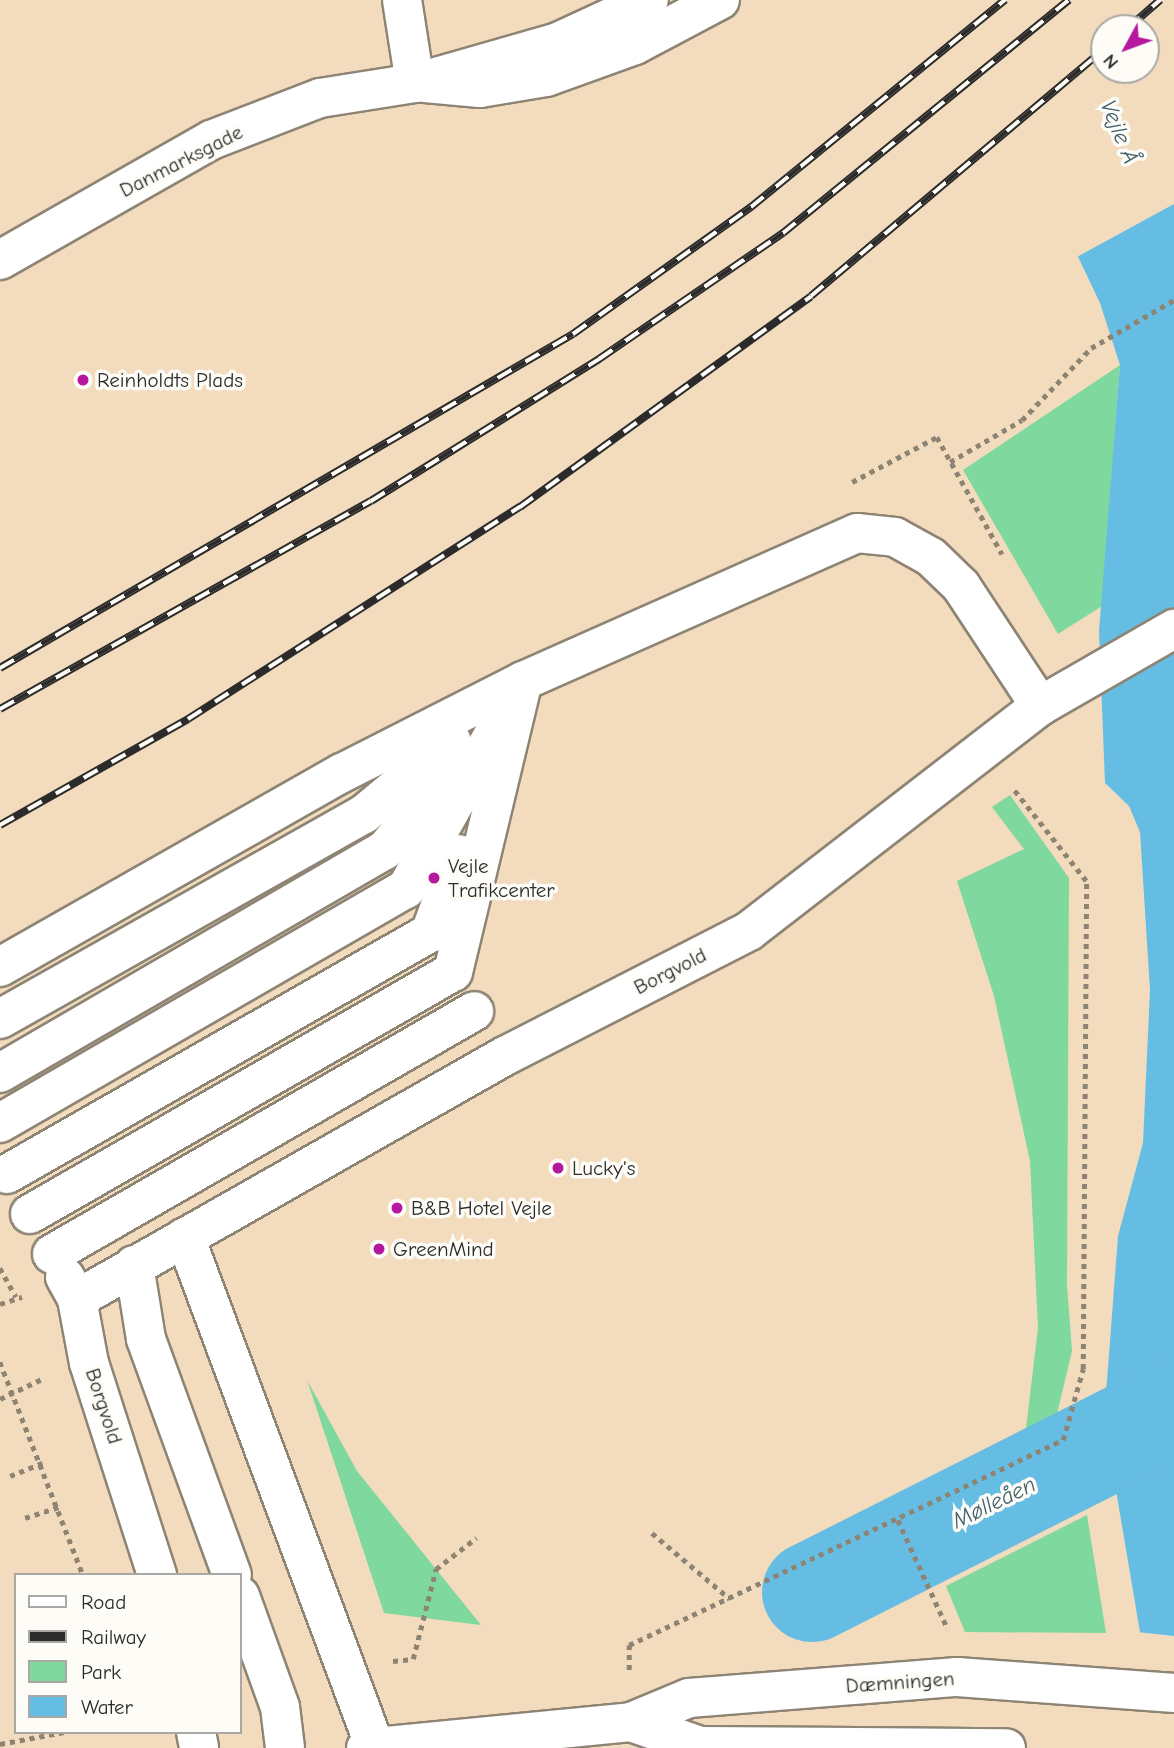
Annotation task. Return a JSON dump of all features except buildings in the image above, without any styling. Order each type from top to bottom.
[{"type":"street","points":[[402,0],[415,83]]},
{"type":"street","name":"Danmarksgade","points":[[0,260],[212,140],[320,98],[415,83],[558,42],[649,0]]},
{"type":"street","name":"Danmarksgade","points":[[415,83],[480,88],[546,77],[635,45],[720,0]]},
{"type":"street","points":[[0,967],[342,773],[523,681],[857,533],[895,537],[931,557],[961,586],[1040,706]]},
{"type":"street","name":"Borgvold","points":[[156,1573],[89,1363],[77,1299],[505,1056],[749,931],[981,748],[1040,706],[1084,677],[1174,629]]},
{"type":"street","points":[[0,1019],[364,814],[523,681]]},
{"type":"street","points":[[0,1073],[385,850],[523,681]]},
{"type":"street","points":[[0,1123],[406,889],[523,681]]},
{"type":"street","points":[[77,1299],[4,1167],[430,933],[523,681]]},
{"type":"street","points":[[30,1214],[453,972],[523,681]]},
{"type":"street","points":[[474,1011],[523,681]]},
{"type":"street","points":[[342,773],[474,1011],[505,1056]]},
{"type":"street","points":[[52,1254],[474,1011]]},
{"type":"street","points":[[185,1237],[371,1748]]},
{"type":"street","points":[[134,1265],[146,1339],[231,1573]]},
{"type":"street","points":[[242,1602],[280,1707],[285,1748]]},
{"type":"street","name":"Dæmningen","points":[[371,1748],[631,1722],[689,1698],[957,1678],[1161,1691]]},
{"type":"street","name":"Dæmningen","points":[[631,1722],[700,1746],[1006,1748]]},
{"type":"path","points":[[950,462],[1022,420],[1091,348],[1174,300]]},
{"type":"path","points":[[629,1671],[629,1645],[1063,1440],[1083,1369],[1086,881],[981,748]]},
{"type":"path","points":[[0,1268],[16,1297],[0,1304]]},
{"type":"path","points":[[0,1362],[16,1392],[82,1573]]},
{"type":"path","points":[[0,1399],[51,1375]]},
{"type":"path","points":[[10,1476],[42,1463]]},
{"type":"path","points":[[25,1518],[58,1507]]},
{"type":"path","points":[[898,1520],[928,1573],[950,1634]]},
{"type":"path","points":[[652,1533],[730,1599]]},
{"type":"path","points":[[393,1661],[413,1659],[436,1569],[476,1538]]},
{"type":"path","points":[[0,1744],[53,1734]]},
{"type":"green space","points":[[1120,365],[1102,606],[1058,634],[963,470]]},
{"type":"green space","points":[[1010,795],[1069,878],[1067,1285],[1072,1351],[1052,1435],[1024,1445],[1038,1328],[1030,1161],[994,996],[957,881],[1024,849],[992,807]]},
{"type":"green space","points":[[307,1380],[357,1471],[481,1625],[384,1613]]},
{"type":"green space","points":[[1087,1515],[1106,1633],[965,1632],[946,1586]]},
{"type":"water","name":"Vejle Å","points":[[956,0],[1141,0],[1147,14],[1090,14],[1090,84],[1160,84],[1160,45],[1174,78],[1174,1741],[1140,1632],[1104,1420],[1118,1236],[1143,1143],[1150,990],[1140,832],[1129,806],[1105,783],[1099,631],[1120,365],[1100,303]]},
{"type":"pier","points":[[953,0],[1145,0],[1151,14],[1090,14],[1090,84],[1160,84],[1160,36],[1174,69],[1174,204],[1075,258]]},
{"type":"pier","points":[[1137,1632],[1174,1636],[1174,1745],[1171,1742]]},
{"type":"waterway","name":"Mølleåen","points":[[812,1592],[1174,1409]]},
{"type":"railway","points":[[0,668],[573,334],[751,207],[1005,0]]},
{"type":"railway","points":[[0,709],[371,501],[599,359],[783,233],[1069,0]]},
{"type":"railway","points":[[1144,14],[1160,0]]},
{"type":"railway","points":[[0,825],[188,719],[520,507],[811,296],[1090,61]]},
{"type":"place","name":"Reinholdts Plads","points":[[83,380]]},
{"type":"place","name":"Vejle Trafikcenter","points":[[434,878]]},
{"type":"place","name":"Lucky's","points":[[558,1168]]},
{"type":"place","name":"B&B Hotel Vejle","points":[[397,1208]]},
{"type":"place","name":"GreenMind","points":[[379,1249]]}]
